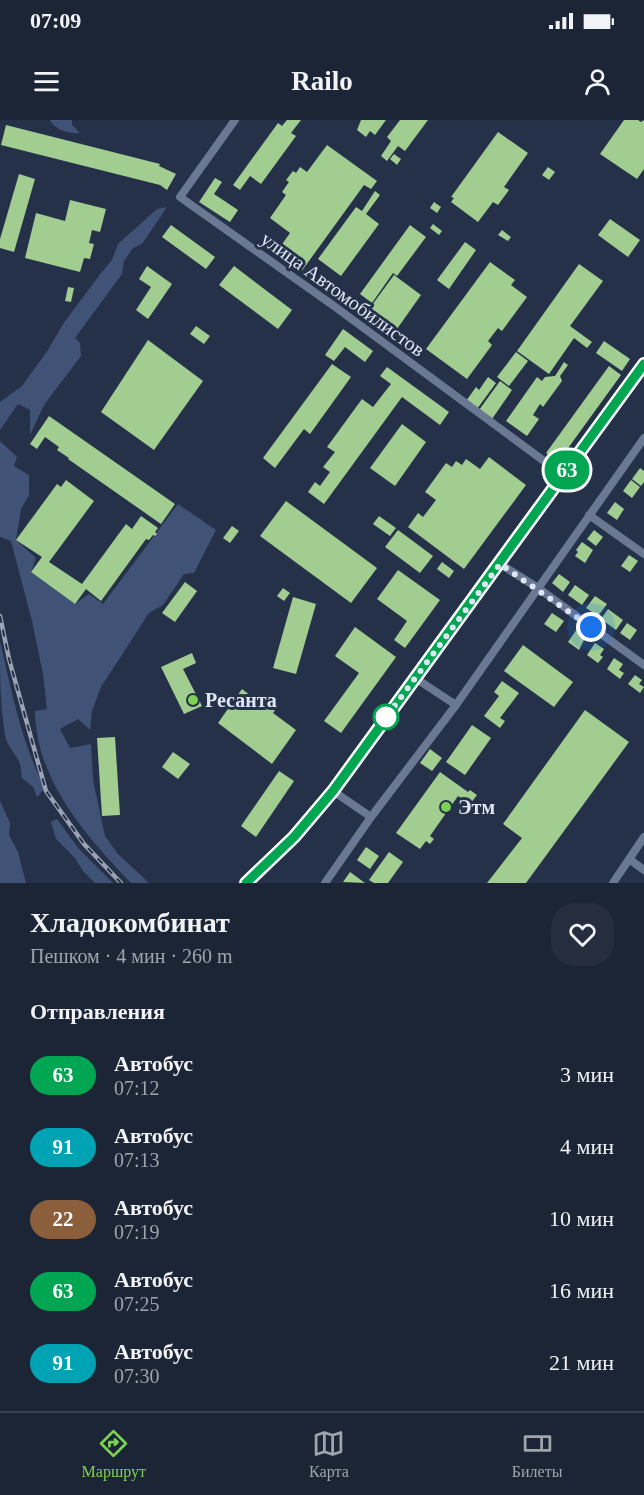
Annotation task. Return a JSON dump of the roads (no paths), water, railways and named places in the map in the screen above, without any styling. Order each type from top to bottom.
[{"type":"main road","points":[[246,883],[294,837],[333,791],[644,364]]},
{"type":"street","name":"улица Автомобилистов","points":[[235,120],[180,197],[339,310],[563,475]]},
{"type":"street","points":[[325,883],[371,817],[456,705],[644,438]]},
{"type":"street","points":[[589,515],[644,554]]},
{"type":"street","points":[[500,564],[538,588],[644,665]]},
{"type":"street","points":[[416,678],[456,705]]},
{"type":"street","points":[[333,791],[371,817]]},
{"type":"street","points":[[613,883],[644,837]]},
{"type":"street","points":[[628,859],[644,870]]},
{"type":"railway","points":[[0,616],[9,659],[46,791],[84,844],[121,883]]},
{"type":"place","name":"Ресанта","points":[[193,700]]},
{"type":"place","name":"Этм","points":[[446,807]]}]
